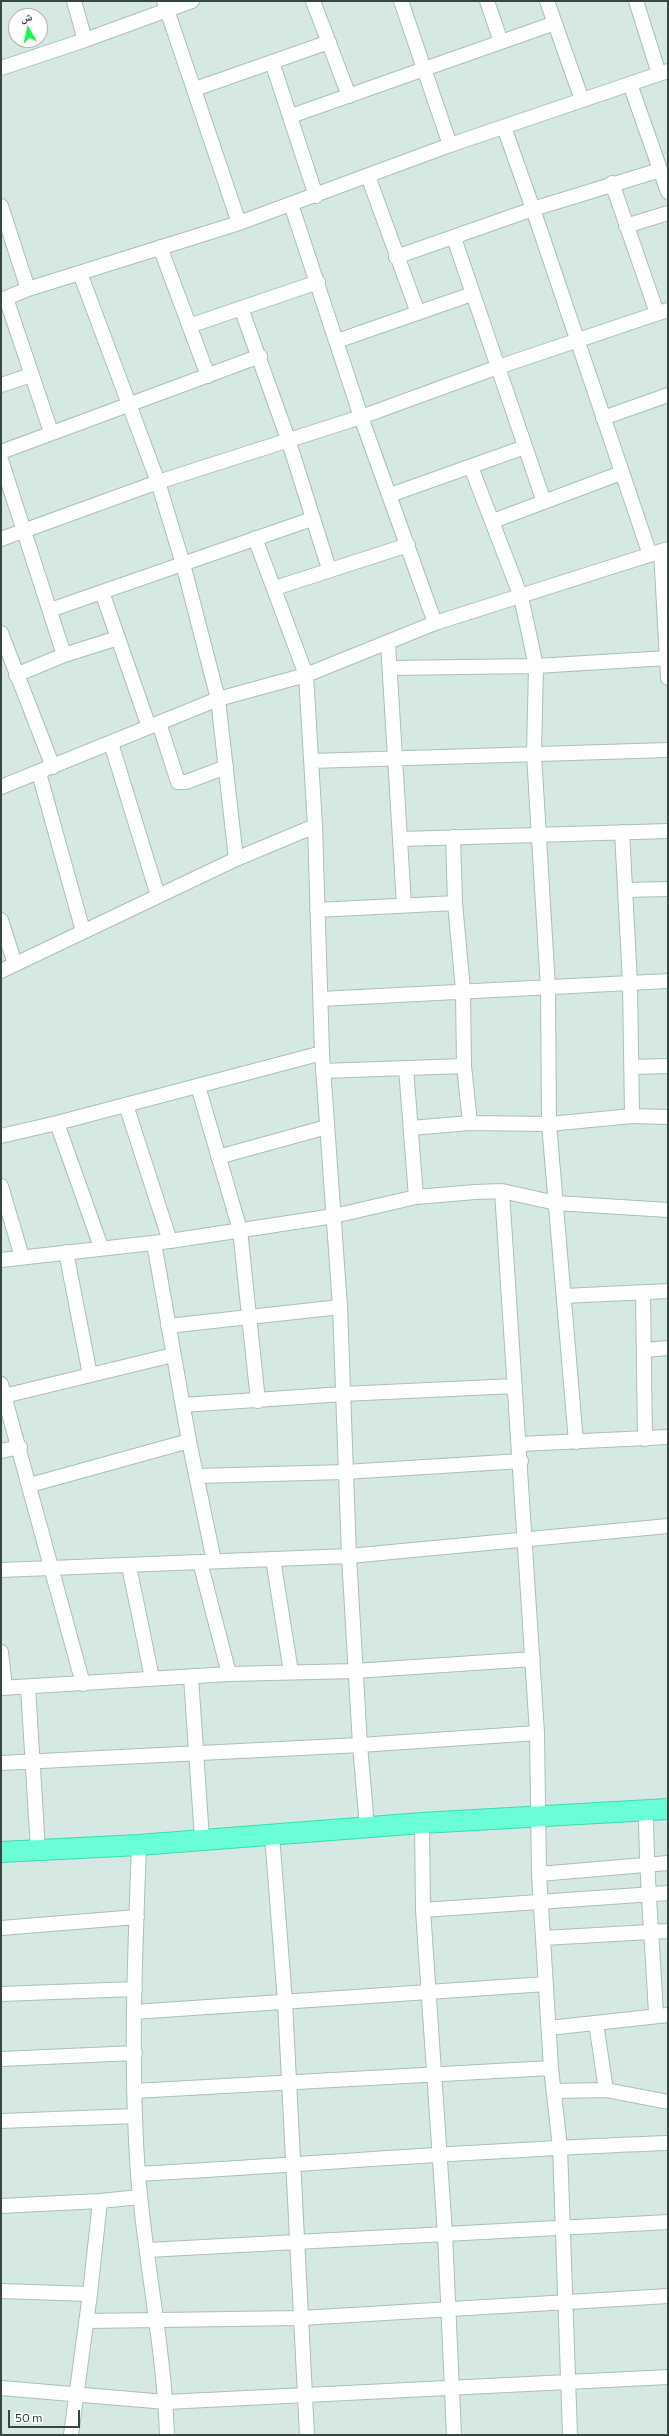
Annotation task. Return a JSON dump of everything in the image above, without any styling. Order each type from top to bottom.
[{"type":"highway","points":[[1,1852],[139,1845],[422,1823],[668,1809]]},
{"type":"street","points":[[74,1],[85,40]]},
{"type":"street","points":[[1,68],[85,40],[165,5],[192,1]]},
{"type":"street","points":[[313,1],[349,96]]},
{"type":"street","points":[[401,1],[450,145]]},
{"type":"street","points":[[487,1],[501,42]]},
{"type":"street","points":[[546,1],[582,100]]},
{"type":"street","points":[[51,432],[3,299],[28,289],[316,196],[450,145],[663,72],[636,1]]},
{"type":"street","points":[[165,5],[195,89],[239,222]]},
{"type":"street","points":[[291,116],[555,23]]},
{"type":"street","points":[[195,89],[329,42]]},
{"type":"street","points":[[272,62],[291,116],[316,196]]},
{"type":"street","points":[[630,84],[668,192]]},
{"type":"street","points":[[504,127],[533,208],[622,473],[660,552],[667,615],[668,678]]},
{"type":"street","points":[[396,257],[454,238],[533,208],[612,183],[660,170]]},
{"type":"street","points":[[368,176],[396,257],[418,313]]},
{"type":"street","points":[[1,539],[158,482],[288,439],[361,417],[498,367],[662,312],[626,226],[612,183]]},
{"type":"street","points":[[291,204],[318,282],[361,417],[390,494],[435,623]]},
{"type":"street","points":[[1,206],[28,289]]},
{"type":"street","points":[[626,226],[668,213]]},
{"type":"street","points":[[454,238],[544,502]]},
{"type":"street","points":[[160,247],[208,376]]},
{"type":"street","points":[[80,273],[158,482],[183,564],[218,699],[236,859]]},
{"type":"street","points":[[189,326],[318,282]]},
{"type":"street","points":[[337,341],[472,294]]},
{"type":"street","points":[[241,308],[260,356],[288,439],[329,569]]},
{"type":"street","points":[[1,452],[51,432],[260,356]]},
{"type":"street","points":[[1,385],[31,375]]},
{"type":"street","points":[[603,418],[668,394]]},
{"type":"street","points":[[390,494],[525,447]]},
{"type":"street","points":[[1,460],[64,655]]},
{"type":"street","points":[[471,467],[493,520],[521,597],[536,666],[534,754],[548,988],[549,1124],[576,1442]]},
{"type":"street","points":[[493,520],[622,473]]},
{"type":"street","points":[[50,610],[312,519]]},
{"type":"street","points":[[255,538],[275,588],[306,675],[315,826],[322,1053],[340,1307],[349,1556],[360,1745],[367,1827]]},
{"type":"street","points":[[275,588],[329,569],[408,545]]},
{"type":"street","points":[[1,787],[39,773],[218,699],[306,675],[435,623],[660,552]]},
{"type":"street","points":[[102,592],[118,638],[178,782],[186,782],[226,767]]},
{"type":"street","points":[[1,633],[16,675],[53,767]]},
{"type":"street","points":[[16,675],[64,655],[118,638]]},
{"type":"street","points":[[388,643],[404,905]]},
{"type":"street","points":[[390,668],[536,666],[667,658]]},
{"type":"street","points":[[111,743],[158,896]]},
{"type":"street","points":[[311,761],[668,750]]},
{"type":"street","points":[[39,773],[84,931]]},
{"type":"street","points":[[1,971],[236,859],[315,826]]},
{"type":"street","points":[[401,839],[539,833],[668,830]]},
{"type":"street","points":[[622,832],[630,983],[632,1116]]},
{"type":"street","points":[[453,837],[455,903],[463,990],[464,1066],[470,1123]]},
{"type":"street","points":[[625,890],[668,889]]},
{"type":"street","points":[[317,910],[455,903]]},
{"type":"street","points":[[1,920],[15,964]]},
{"type":"street","points":[[321,999],[463,990],[548,988],[668,981]]},
{"type":"street","points":[[1,1136],[57,1123],[322,1053]]},
{"type":"street","points":[[323,1071],[464,1066]]},
{"type":"street","points":[[632,1067],[668,1066]]},
{"type":"street","points":[[406,1068],[416,1197]]},
{"type":"street","points":[[198,1086],[240,1230],[258,1401]]},
{"type":"street","points":[[126,1105],[170,1241]]},
{"type":"street","points":[[411,1128],[470,1123],[549,1124],[632,1116],[668,1117]]},
{"type":"street","points":[[57,1123],[101,1247]]},
{"type":"street","points":[[218,1157],[327,1128]]},
{"type":"street","points":[[1,1186],[22,1257]]},
{"type":"street","points":[[502,1191],[520,1444],[537,1732],[540,1816],[539,1874],[551,2068],[560,2147],[570,2435]]},
{"type":"street","points":[[1,1260],[101,1247],[154,1244],[334,1216],[416,1197],[502,1191],[556,1203],[668,1210]]},
{"type":"street","points":[[154,1244],[196,1476],[207,1562],[229,1674]]},
{"type":"street","points":[[66,1252],[90,1375]]},
{"type":"street","points":[[564,1296],[668,1291]]},
{"type":"street","points":[[643,1293],[645,1439]]},
{"type":"street","points":[[168,1326],[340,1307]]},
{"type":"street","points":[[644,1350],[668,1348]]},
{"type":"street","points":[[83,1684],[50,1567],[20,1447],[2,1390],[90,1375],[174,1355]]},
{"type":"street","points":[[183,1405],[343,1394],[515,1386]]},
{"type":"street","points":[[520,1444],[668,1437]]},
{"type":"street","points":[[30,1485],[189,1441]]},
{"type":"street","points":[[1,1451],[20,1447]]},
{"type":"street","points":[[196,1476],[345,1472],[521,1461]]},
{"type":"street","points":[[1,1570],[349,1556],[525,1541],[668,1526]]},
{"type":"street","points":[[273,1559],[291,1672]]},
{"type":"street","points":[[129,1566],[152,1678]]},
{"type":"street","points":[[1,1652],[3,1688],[229,1674],[356,1671],[533,1659]]},
{"type":"street","points":[[191,1677],[202,1840]]},
{"type":"street","points":[[28,1687],[38,1850]]},
{"type":"street","points":[[1,1763],[360,1745],[537,1732]]},
{"type":"street","points":[[549,2028],[662,2016],[646,1865],[646,1811]]},
{"type":"street","points":[[422,1823],[423,1910],[445,2234],[454,2435]]},
{"type":"street","points":[[272,1835],[290,2083],[307,2435]]},
{"type":"street","points":[[139,1845],[134,1989],[135,2116],[140,2196],[157,2321],[166,2402],[167,2435]]},
{"type":"street","points":[[539,1874],[668,1863]]},
{"type":"street","points":[[423,1910],[668,1893]]},
{"type":"street","points":[[1,1928],[137,1917]]},
{"type":"street","points":[[543,1938],[668,1931]]},
{"type":"street","points":[[134,2012],[546,1984]]},
{"type":"street","points":[[1,1994],[134,1989]]},
{"type":"street","points":[[596,2023],[606,2090]]},
{"type":"street","points":[[1,2059],[135,2053]]},
{"type":"street","points":[[134,2091],[551,2068]]},
{"type":"street","points":[[554,2091],[606,2090],[668,2102]]},
{"type":"street","points":[[1,2121],[135,2116]]},
{"type":"street","points":[[138,2174],[440,2156],[560,2147],[668,2143]]},
{"type":"street","points":[[1,2206],[100,2201],[140,2196]]},
{"type":"street","points":[[71,2435],[75,2394],[90,2294],[100,2201]]},
{"type":"street","points":[[148,2250],[563,2229],[668,2222]]},
{"type":"street","points":[[1,2291],[90,2294]]},
{"type":"street","points":[[86,2321],[302,2318],[668,2296]]},
{"type":"street","points":[[1,2388],[166,2402],[452,2387],[568,2383],[668,2376]]},
{"type":"shaded area","points":[[1,1],[668,1],[668,2435],[1,2435]]}]
